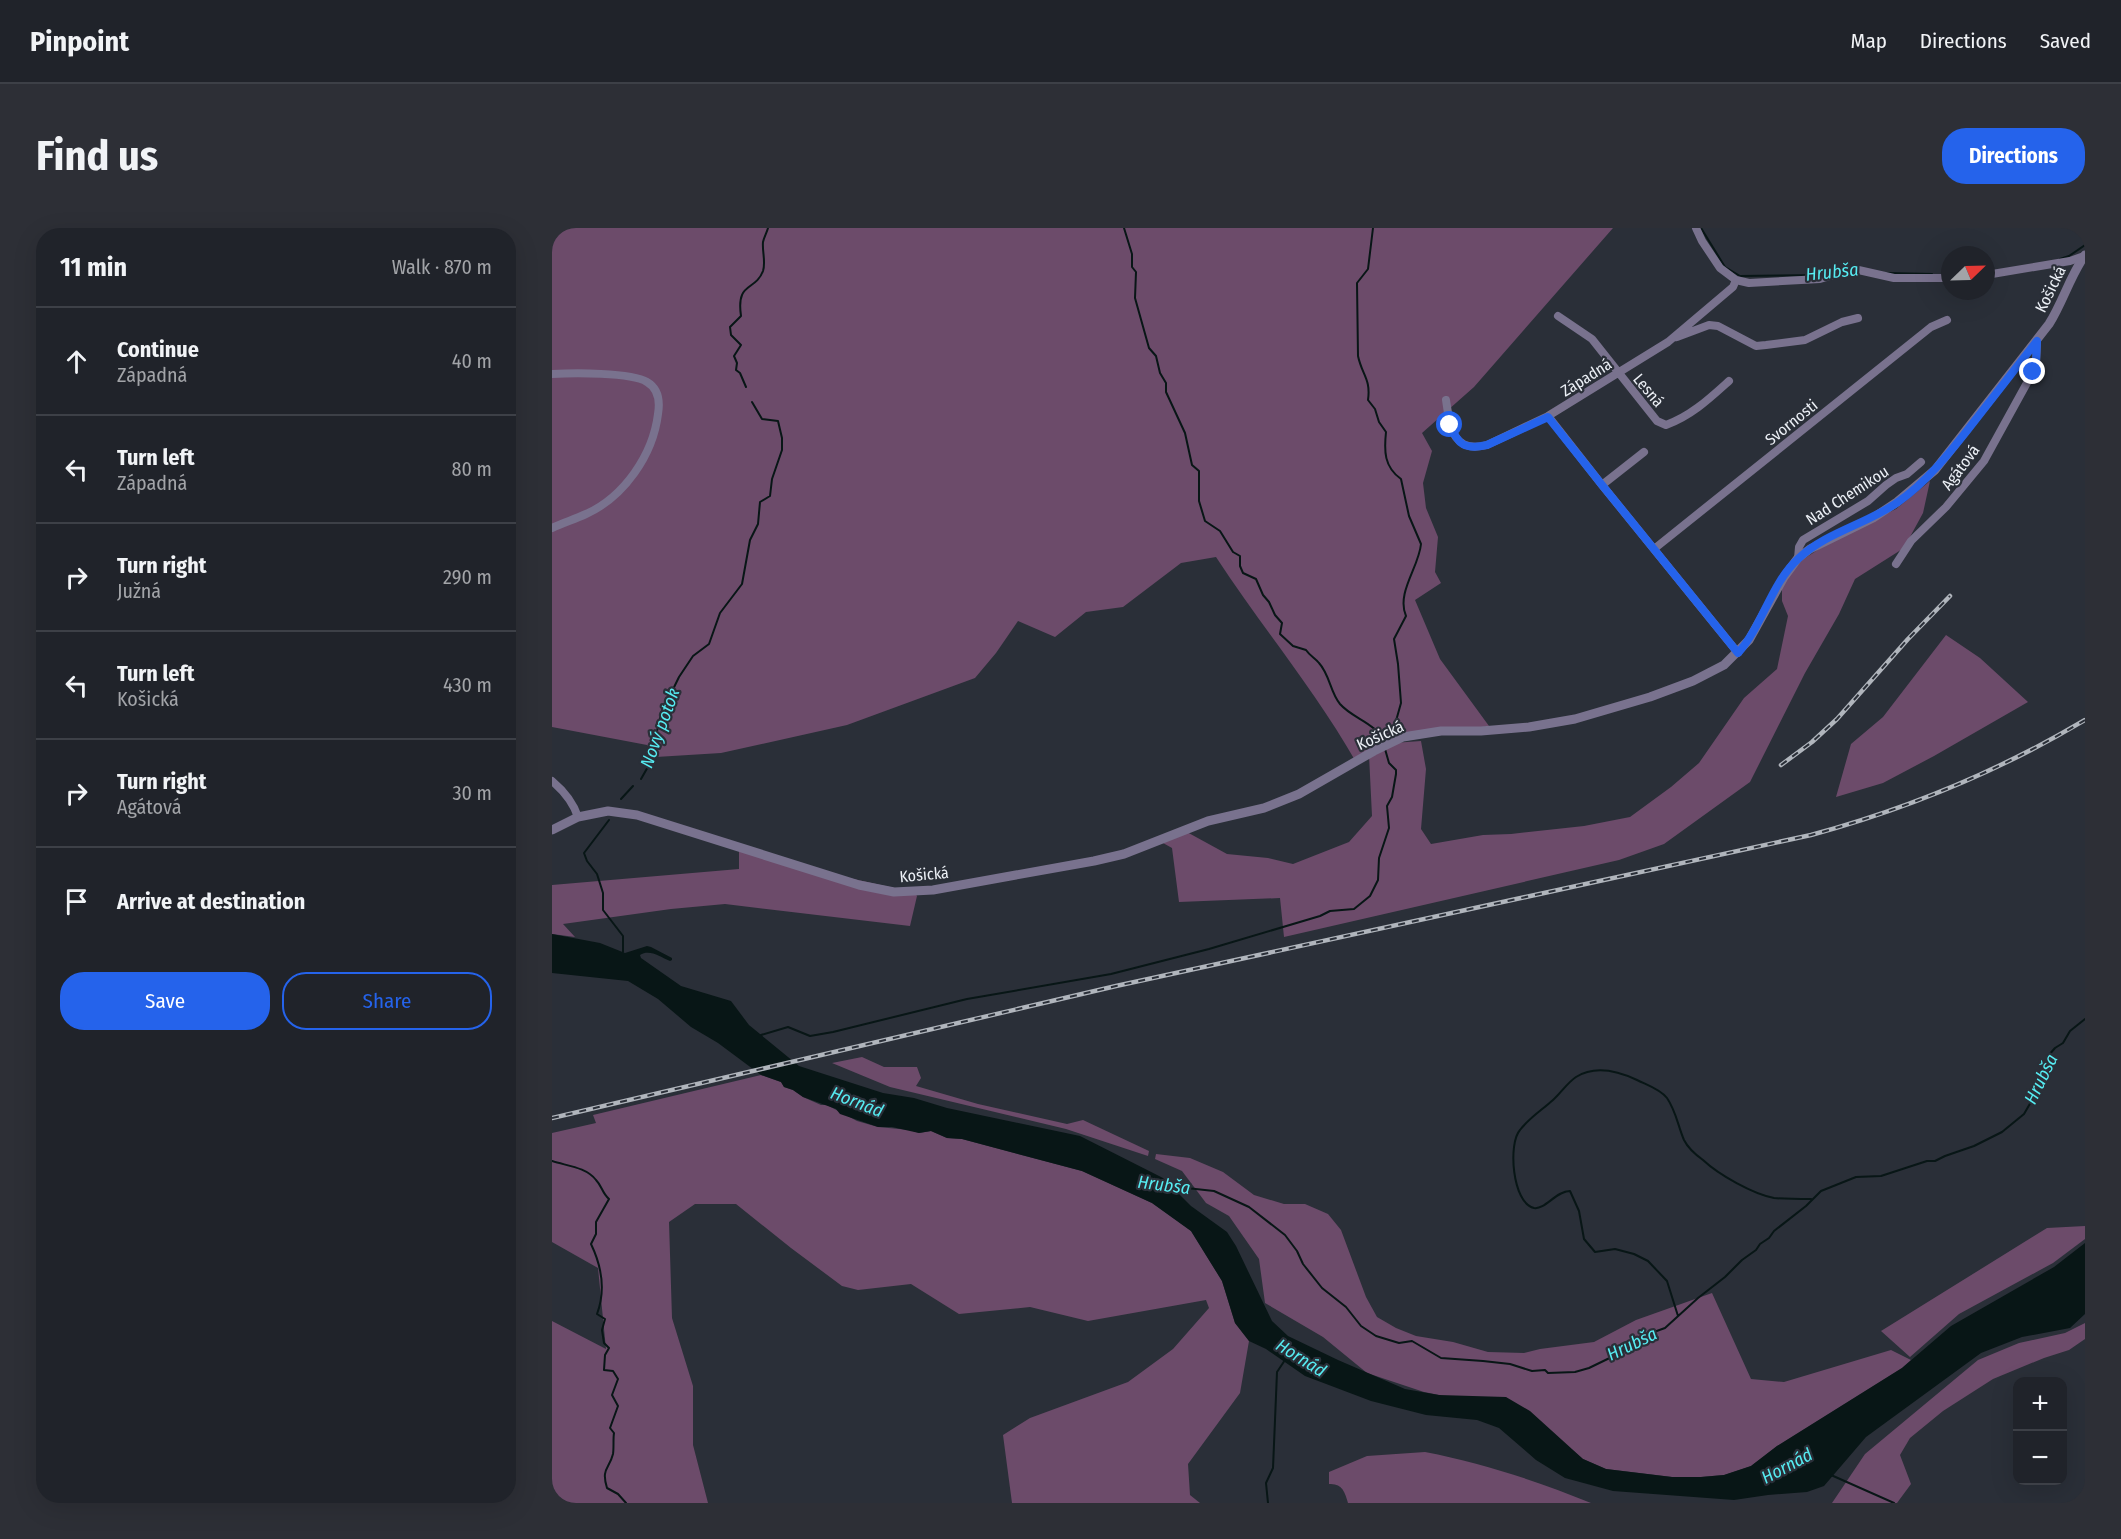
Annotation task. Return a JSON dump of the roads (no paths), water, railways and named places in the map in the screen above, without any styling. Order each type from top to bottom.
[{"type":"street","points":[[1696,228],[1720,268],[1736,280],[1749,283],[1820,279],[1854,269],[1894,278],[1941,278]]},
{"type":"street","points":[[1995,274],[2070,261],[2084,256]]},
{"type":"street","name":"Košická","points":[[552,830],[578,817],[613,812],[659,820],[859,885],[894,892],[933,890],[1124,854],[1208,821],[1264,808],[1290,798],[1371,752],[1403,737],[1431,733],[1529,728],[1575,719],[1693,681],[1724,665],[1738,653],[1749,640],[1784,577],[1798,558],[1810,549],[1873,518],[1898,502],[1915,489],[1948,455],[2037,341],[2059,308],[2084,256]]},
{"type":"street","name":"Západná","points":[[1668,342],[1733,287],[1736,280]]},
{"type":"street","name":"Lesná","points":[[1558,316],[1592,339],[1657,421],[1666,425],[1680,420],[1700,407],[1729,381]]},
{"type":"street","name":"Západná","points":[[1446,400],[1450,425],[1455,438],[1466,447],[1487,445],[1548,417],[1668,342],[1709,325],[1718,326],[1756,345],[1805,340],[1842,322],[1858,318]]},
{"type":"street","name":"Svornosti","points":[[1654,549],[1931,327],[1947,320]]},
{"type":"street","name":"Agátová","points":[[1896,564],[1911,541],[1946,507],[1984,461],[2033,372],[2036,363],[2037,341]]},
{"type":"street","points":[[552,374],[576,373],[638,378],[649,382],[659,397],[658,416],[652,442],[634,474],[618,492],[588,513],[552,528]]},
{"type":"street","points":[[1548,417],[1738,653]]},
{"type":"street","points":[[1602,485],[1644,452]]},
{"type":"street","name":"Nad Chemikou","points":[[1798,558],[1799,547],[1803,540],[1868,501],[1886,485],[1907,474],[1921,462]]},
{"type":"street","points":[[552,781],[565,792],[576,808],[578,817]]},
{"type":"water","name":"Hornád","points":[[552,934],[600,943],[625,953],[647,946],[672,958],[670,961],[651,953],[640,955],[681,986],[731,1001],[749,1025],[799,1066],[883,1093],[1080,1136],[1163,1178],[1191,1206],[1227,1232],[1272,1321],[1288,1336],[1405,1389],[1439,1395],[1506,1397],[1530,1411],[1583,1459],[1606,1469],[1672,1477],[1701,1477],[1724,1475],[1751,1466],[1777,1446],[1902,1368],[1951,1326],[2054,1267],[2085,1243],[2085,1314],[2070,1328],[2022,1337],[1981,1353],[1866,1437],[1824,1486],[1807,1492],[1734,1500],[1613,1491],[1565,1478],[1536,1460],[1499,1428],[1477,1420],[1426,1415],[1371,1401],[1305,1376],[1266,1349],[1249,1341],[1235,1323],[1222,1281],[1191,1231],[1152,1203],[1082,1171],[962,1139],[947,1138],[931,1131],[919,1133],[892,1127],[878,1127],[840,1114],[836,1109],[803,1097],[784,1087],[781,1082],[761,1075],[718,1043],[691,1027],[658,999],[628,981],[552,973]]},
{"type":"waterway","name":"Nový potok","points":[[746,387],[740,373],[736,370],[737,363],[734,356],[741,345],[731,335],[730,327],[741,316],[741,297],[747,288],[760,278],[763,271],[763,242],[768,228]]},
{"type":"waterway","points":[[1124,228],[1132,254],[1132,267],[1136,272],[1135,298],[1149,348],[1156,356],[1160,373],[1166,383],[1166,392],[1185,433],[1192,465],[1199,471],[1199,501],[1205,521],[1220,531],[1233,552],[1240,556],[1243,573],[1256,579],[1263,595],[1282,623],[1280,634],[1293,646],[1306,650],[1317,661],[1326,673],[1340,704],[1371,726],[1384,744]]},
{"type":"waterway","points":[[1373,228],[1368,269],[1357,283],[1358,356],[1367,382],[1368,400],[1386,432],[1385,452],[1388,464],[1401,479],[1409,516],[1421,544],[1404,598],[1406,616],[1394,639],[1401,703],[1394,728],[1380,734]]},
{"type":"waterway","name":"Hrubša","points":[[1701,228],[1725,267],[1740,276],[1823,275]]},
{"type":"waterway","name":"Hrubša","points":[[2060,259],[2085,245]]},
{"type":"waterway","name":"Hrubša","points":[[1887,273],[1932,274]]},
{"type":"waterway","name":"Nový potok","points":[[641,779],[649,765],[661,714],[679,677],[693,656],[709,644],[720,613],[742,584],[750,540],[758,524],[760,502],[770,496],[772,479],[782,450],[782,438],[778,421],[762,419],[752,402]]},
{"type":"waterway","points":[[761,1035],[788,1027],[810,1036],[833,1032],[967,999],[1111,974],[1209,949],[1330,911],[1354,909],[1370,896],[1378,880],[1379,858],[1389,828],[1387,806],[1392,797],[1396,770],[1389,763],[1385,749]]},
{"type":"waterway","name":"Nový potok","points":[[621,799],[633,786]]},
{"type":"waterway","name":"Nový potok","points":[[609,820],[584,853],[597,874],[603,893],[603,910],[623,936],[623,952]]},
{"type":"waterway","name":"Hrubša","points":[[1168,1186],[1214,1191],[1249,1207],[1285,1235],[1303,1264],[1322,1288],[1346,1307],[1361,1326],[1376,1336],[1399,1343],[1412,1341],[1441,1358],[1510,1364],[1532,1371],[1545,1370],[1548,1373],[1575,1372],[1589,1368],[1622,1352],[1640,1337],[1665,1328],[1821,1191],[1856,1177],[1881,1176],[1927,1161],[1935,1161],[2002,1132],[2024,1114],[2042,1083],[2048,1056],[2063,1043],[2070,1031],[2085,1019]]},
{"type":"waterway","points":[[1678,1316],[1667,1281],[1648,1261],[1615,1249],[1595,1252],[1584,1239],[1579,1211],[1570,1191],[1560,1194],[1538,1208],[1527,1204],[1521,1196],[1514,1172],[1516,1137],[1527,1122],[1573,1079],[1583,1073],[1599,1070],[1622,1074],[1653,1088],[1667,1098],[1688,1146],[1718,1172],[1766,1196],[1811,1199]]},
{"type":"waterway","points":[[552,1161],[587,1172],[598,1182],[609,1199],[596,1222],[596,1234],[591,1244],[602,1279],[597,1314],[605,1319],[602,1330],[604,1343],[609,1348],[605,1355],[604,1370],[613,1371],[618,1379],[612,1395],[618,1406],[610,1428],[614,1433],[613,1454],[605,1473],[605,1481],[607,1488],[618,1494],[626,1503]]},
{"type":"waterway","name":"Hornád","points":[[1268,1503],[1266,1483],[1273,1468],[1277,1372],[1285,1360]]},
{"type":"waterway","points":[[1831,1475],[1894,1503]]},
{"type":"railway","points":[[1781,765],[1812,742],[1837,719],[1908,639],[1950,596]]},
{"type":"railway","points":[[552,1118],[1116,986],[1811,835],[1847,825],[1952,787],[2019,756],[2085,720]]}]
